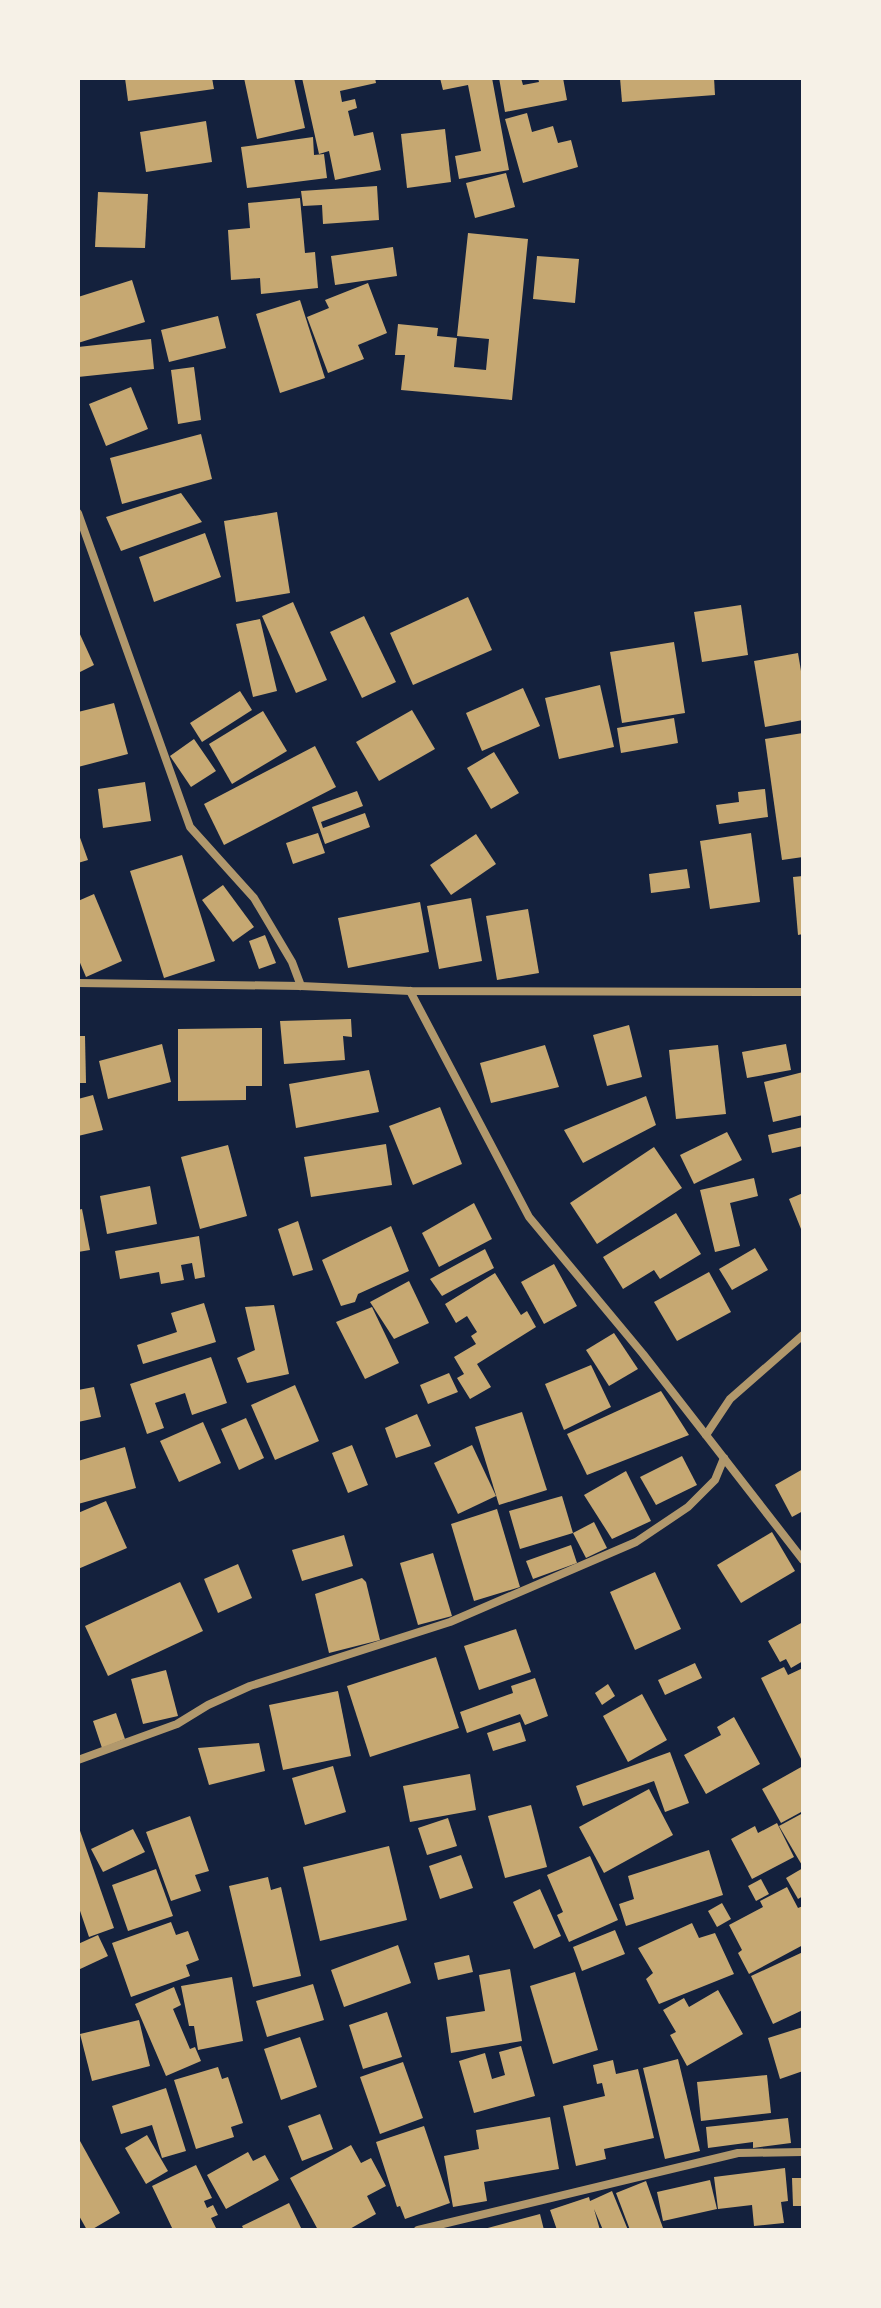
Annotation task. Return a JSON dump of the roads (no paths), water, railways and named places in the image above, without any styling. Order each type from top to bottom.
[{"type":"street","points":[[78,513],[190,827],[254,898],[292,962],[301,986]]},
{"type":"street","points":[[78,983],[410,991],[803,992]]},
{"type":"street","points":[[410,991],[529,1217],[643,1354],[803,1560]]},
{"type":"street","points":[[706,1435],[730,1399],[803,1335]]},
{"type":"street","points":[[78,1760],[177,1724],[208,1705],[250,1686],[450,1622],[636,1542],[688,1507],[715,1480],[724,1458]]},
{"type":"street","points":[[418,2230],[738,2153],[803,2152]]}]
